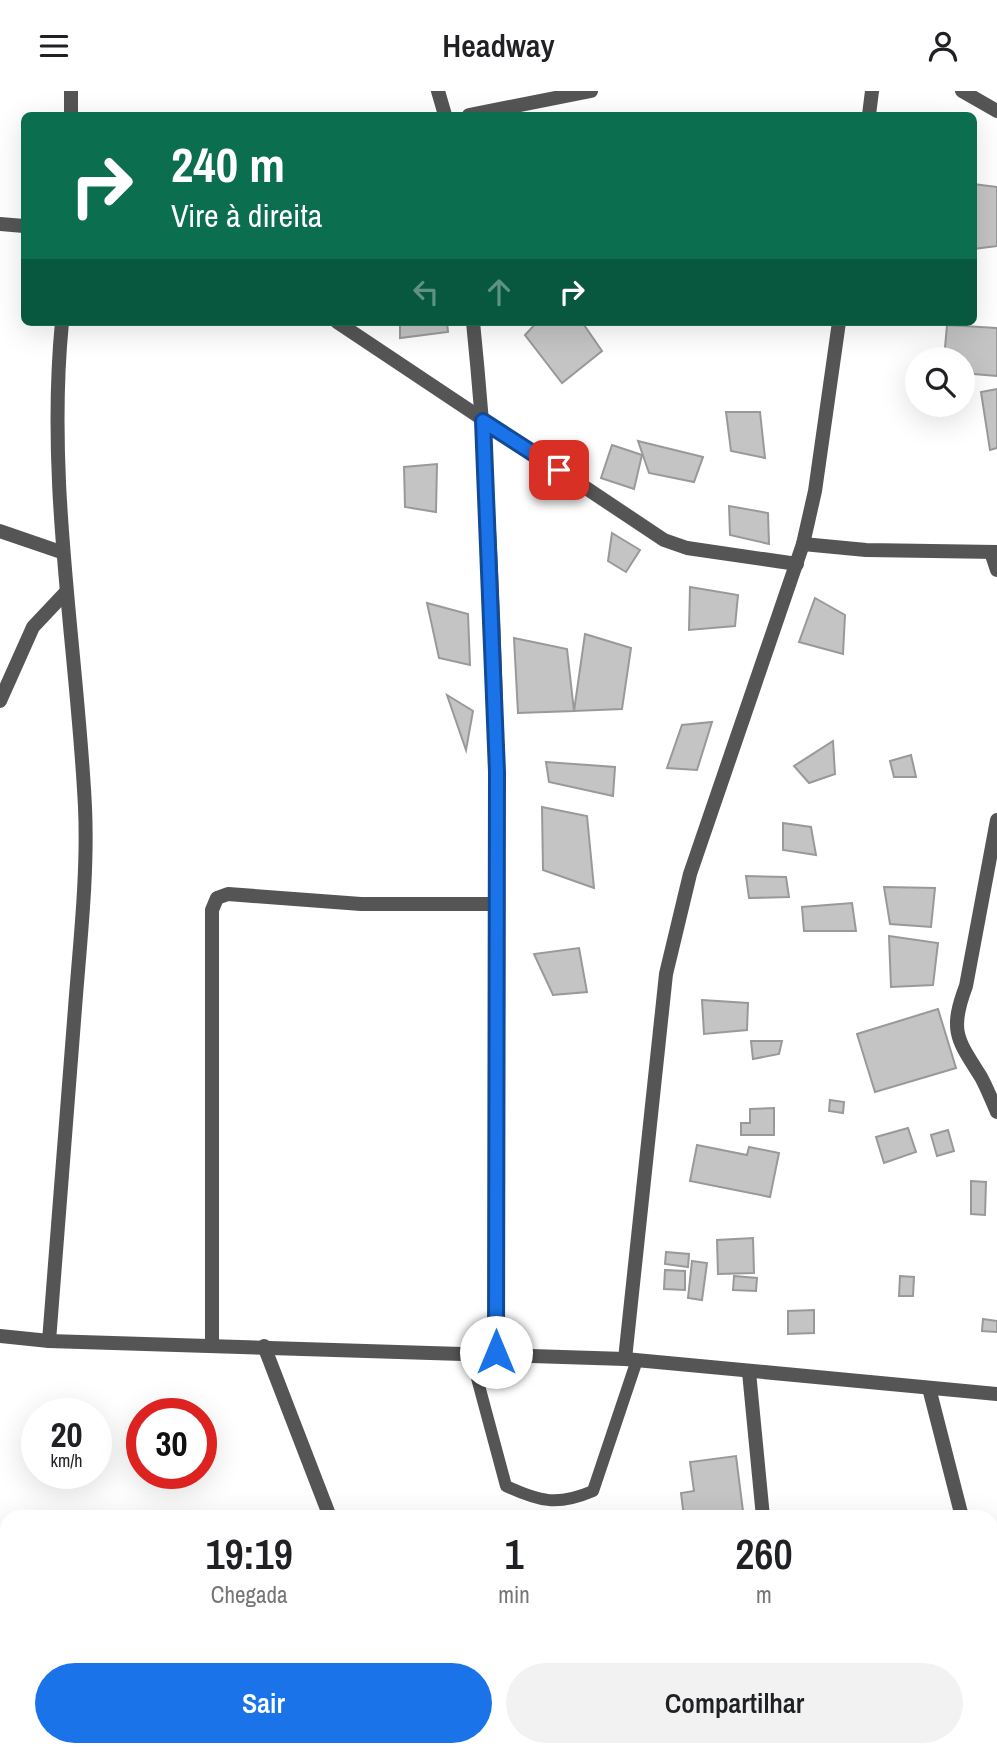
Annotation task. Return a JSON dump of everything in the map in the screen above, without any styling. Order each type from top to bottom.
[{"type":"street","points":[[71,91],[71,112]]},
{"type":"street","points":[[438,91],[444,112]]},
{"type":"street","points":[[484,112],[591,91]]},
{"type":"street","points":[[869,112],[872,91]]},
{"type":"street","points":[[962,91],[997,111]]},
{"type":"street","points":[[0,224],[21,226]]},
{"type":"street","points":[[48,1341],[79,948],[86,810],[61,552],[57,376],[62,326]]},
{"type":"street","points":[[343,326],[664,540],[687,548],[797,564]]},
{"type":"street","points":[[473,326],[483,421],[497,772],[496,1352]]},
{"type":"street","points":[[631,1359],[666,974],[690,874],[803,544],[816,491],[838,326]]},
{"type":"street","points":[[0,531],[61,552]]},
{"type":"street","points":[[803,544],[866,549],[994,552],[997,570]]},
{"type":"street","points":[[0,701],[33,627],[66,592]]},
{"type":"street","points":[[997,820],[966,986],[957,1011],[957,1032],[965,1057],[981,1078],[997,1112]]},
{"type":"street","points":[[212,1345],[212,910],[217,898],[228,894],[361,904],[497,904]]},
{"type":"street","points":[[0,1336],[48,1341],[496,1352],[631,1359],[749,1373],[997,1394]]},
{"type":"street","points":[[264,1346],[327,1510]]},
{"type":"street","points":[[749,1373],[762,1510]]},
{"type":"street","points":[[929,1388],[960,1510]]},
{"type":"lane","points":[[470,1352],[506,1486],[536,1500],[570,1501],[593,1491],[631,1359]]},
{"type":"building","points":[[977,184],[997,187],[997,246],[977,248]]},
{"type":"building","points":[[400,326],[447,326],[448,332],[400,338]]},
{"type":"building","points":[[533,326],[585,326],[602,351],[562,383],[525,335]]},
{"type":"building","points":[[947,326],[997,328],[997,376],[975,374],[975,347],[945,347]]},
{"type":"building","points":[[997,389],[997,448],[990,450],[981,392]]},
{"type":"building","points":[[726,412],[760,412],[765,458],[731,451]]},
{"type":"building","points":[[638,441],[703,457],[694,482],[649,473]]},
{"type":"building","points":[[612,445],[642,455],[634,489],[601,478]]},
{"type":"building","points":[[437,464],[436,512],[405,507],[404,467]]},
{"type":"building","points":[[729,506],[768,513],[769,544],[730,535]]},
{"type":"building","points":[[612,533],[640,550],[626,572],[608,561]]},
{"type":"building","points":[[690,587],[738,595],[735,626],[689,630]]},
{"type":"building","points":[[815,598],[845,615],[843,654],[799,642]]},
{"type":"building","points":[[427,603],[468,614],[470,665],[439,658]]},
{"type":"building","points":[[585,634],[631,648],[622,709],[574,711]]},
{"type":"building","points":[[514,638],[567,649],[574,711],[518,713]]},
{"type":"building","points":[[447,695],[473,711],[466,750]]},
{"type":"building","points":[[712,722],[697,770],[667,768],[682,725]]},
{"type":"building","points":[[833,741],[835,774],[809,783],[794,766]]},
{"type":"building","points":[[911,755],[916,777],[894,777],[890,761]]},
{"type":"building","points":[[546,762],[615,767],[613,796],[549,782]]},
{"type":"building","points":[[542,807],[587,816],[594,888],[543,870]]},
{"type":"building","points":[[783,823],[811,827],[816,855],[783,850]]},
{"type":"building","points":[[746,876],[786,877],[789,897],[749,898]]},
{"type":"building","points":[[884,887],[935,888],[931,927],[890,924]]},
{"type":"building","points":[[852,903],[856,931],[804,931],[802,907]]},
{"type":"building","points":[[889,936],[938,943],[933,985],[891,987]]},
{"type":"building","points":[[579,948],[587,992],[553,995],[534,954]]},
{"type":"building","points":[[702,1000],[748,1003],[747,1030],[704,1034]]},
{"type":"building","points":[[938,1009],[956,1068],[875,1092],[857,1034]]},
{"type":"building","points":[[751,1041],[782,1041],[779,1054],[753,1059]]},
{"type":"building","points":[[830,1100],[844,1102],[843,1113],[829,1111]]},
{"type":"building","points":[[774,1108],[774,1135],[741,1135],[741,1123],[750,1123],[750,1109]]},
{"type":"building","points":[[908,1128],[916,1152],[884,1163],[876,1137]]},
{"type":"building","points":[[948,1130],[954,1151],[937,1156],[931,1135]]},
{"type":"building","points":[[697,1145],[747,1155],[749,1147],[779,1153],[770,1197],[690,1181]]},
{"type":"building","points":[[971,1181],[986,1182],[985,1215],[971,1214]]},
{"type":"building","points":[[753,1238],[754,1273],[718,1274],[717,1240]]},
{"type":"building","points":[[666,1252],[689,1254],[688,1267],[665,1264]]},
{"type":"building","points":[[692,1261],[707,1263],[702,1300],[688,1298]]},
{"type":"building","points":[[665,1270],[685,1271],[685,1290],[664,1289]]},
{"type":"building","points":[[734,1276],[757,1278],[756,1291],[733,1290]]},
{"type":"building","points":[[900,1276],[914,1277],[913,1296],[899,1296]]},
{"type":"building","points":[[814,1310],[814,1333],[788,1334],[788,1311]]},
{"type":"building","points":[[983,1319],[997,1321],[997,1332],[982,1331]]},
{"type":"building","points":[[736,1456],[743,1510],[683,1510],[681,1493],[694,1491],[690,1462]]},
{"type":"route","points":[[496,1352],[497,772],[483,421],[559,470]]}]
